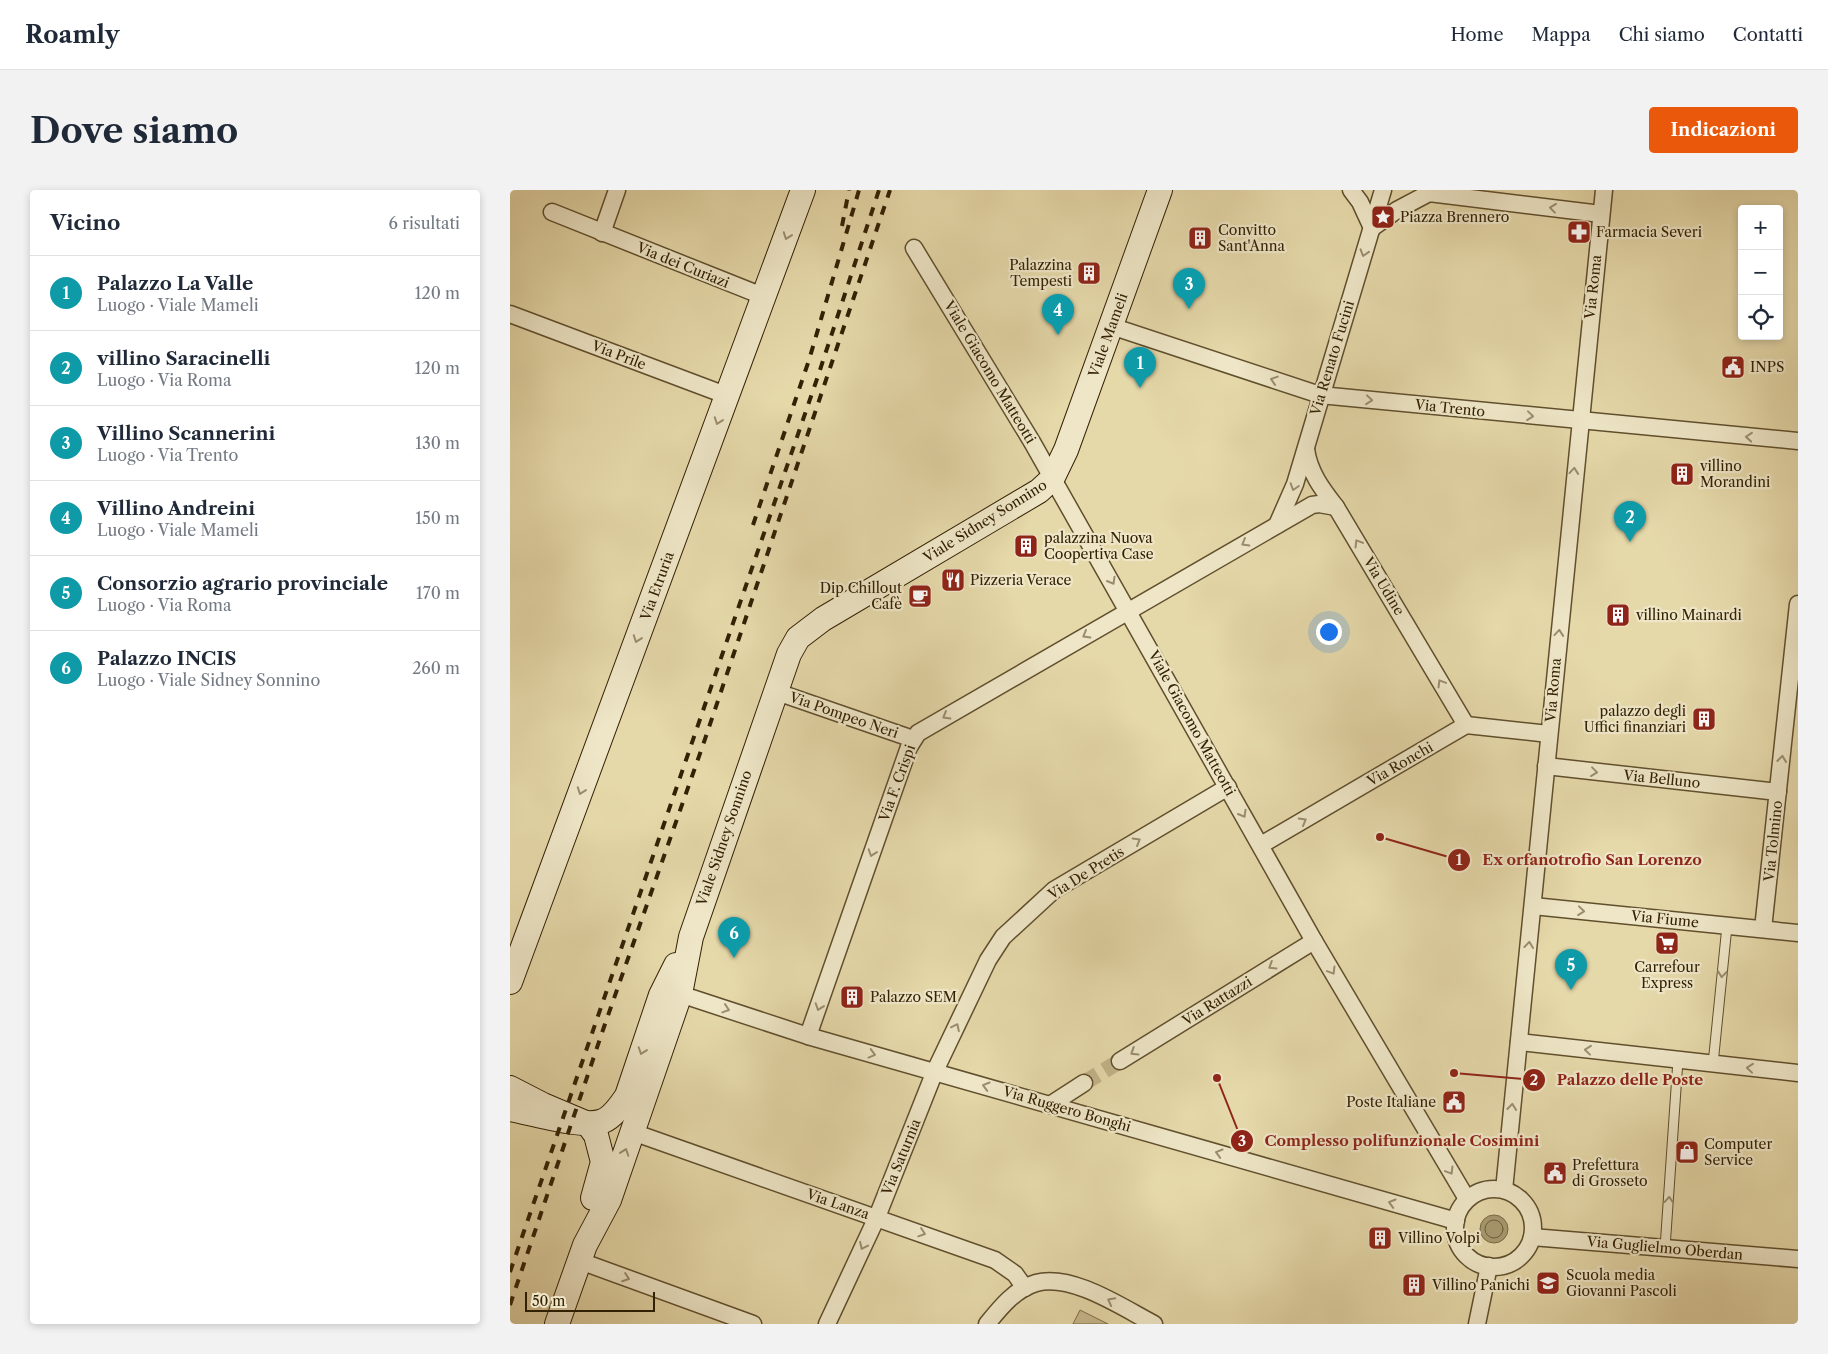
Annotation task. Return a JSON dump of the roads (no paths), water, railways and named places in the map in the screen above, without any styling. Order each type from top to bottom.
[{"type":"street","points":[[602,233],[617,190]]},
{"type":"street","name":"Via Etruria","points":[[510,982],[803,190]]},
{"type":"street","name":"Viale Mameli","points":[[1052,479],[1066,450],[1160,190]]},
{"type":"street","points":[[1351,190],[1360,202],[1372,228],[1397,210],[1429,193],[1601,214]]},
{"type":"street","name":"Via Renato Fucini","points":[[1277,525],[1290,500],[1383,190]]},
{"type":"street","name":"Via Roma","points":[[1504,1190],[1579,421],[1604,190]]},
{"type":"street","name":"Via dei Curiazi","points":[[552,212],[765,297]]},
{"type":"street","name":"Viale Giacomo Matteotti","points":[[914,248],[1129,610],[1314,940],[1467,1200]]},
{"type":"street","name":"Via Prile","points":[[510,314],[728,396]]},
{"type":"street","name":"Via Trento","points":[[1111,326],[1320,395],[1798,441]]},
{"type":"street","name":"Via Udine","points":[[1306,446],[1308,461],[1313,475],[1336,507],[1466,725]]},
{"type":"street","name":"Viale Sidney Sonnino","points":[[557,1324],[583,1253],[609,1200],[680,994],[691,938],[774,691],[789,654],[798,638],[806,630],[842,606],[1038,491],[1052,479]]},
{"type":"street","points":[[1129,610],[1312,506],[1319,504],[1336,507]]},
{"type":"street","name":"Via Tolmino","points":[[1763,930],[1798,604]]},
{"type":"street","name":"Via F. Crispi","points":[[808,1036],[913,739],[924,728],[1129,610]]},
{"type":"street","name":"Via Pompeo Neri","points":[[774,691],[913,739]]},
{"type":"street","points":[[1466,725],[1549,734]]},
{"type":"street","name":"Via Ronchi","points":[[1261,845],[1466,725]]},
{"type":"street","name":"Via Belluno","points":[[1546,766],[1778,792]]},
{"type":"street","name":"Via De Pretis","points":[[935,1071],[988,960],[1003,937],[1024,916],[1054,890],[1228,787]]},
{"type":"street","name":"Via Fiume","points":[[1533,906],[1798,933]]},
{"type":"street","points":[[510,1109],[588,1124],[605,1121],[627,1096],[661,995],[691,938]]},
{"type":"street","name":"Via Rattazzi","points":[[1120,1061],[1314,940]]},
{"type":"street","name":"Via Ruggero Bonghi","points":[[680,994],[808,1036],[1456,1221]]},
{"type":"street","points":[[1519,1042],[1798,1073]]},
{"type":"street","name":"Via Saturnia","points":[[827,1324],[876,1217],[935,1071]]},
{"type":"street","points":[[1050,1104],[1084,1083]]},
{"type":"street","points":[[510,1088],[543,1105],[588,1124],[596,1135],[603,1162],[601,1176],[587,1218],[583,1253],[754,1324]]},
{"type":"street","name":"Via Lanza","points":[[642,1135],[995,1260],[1015,1274],[1025,1288]]},
{"type":"street","points":[[1491,1189],[1504,1190],[1515,1195],[1524,1203],[1533,1225],[1532,1238],[1529,1246],[1516,1260],[1499,1266],[1478,1263],[1467,1256],[1460,1246],[1456,1234],[1456,1221],[1461,1208],[1467,1200],[1478,1192],[1491,1189]]},
{"type":"street","name":"Via Guglielmo Oberdan","points":[[1532,1238],[1798,1258]]},
{"type":"street","points":[[1477,1324],[1490,1266]]},
{"type":"street","points":[[986,1324],[1002,1306],[1025,1288],[1035,1283],[1056,1282],[1093,1292],[1154,1324]]},
{"type":"lane","points":[[1713,1064],[1727,926]]},
{"type":"lane","points":[[1665,1248],[1678,1060]]},
{"type":"water","points":[[1494,1215],[1504,1219],[1508,1229],[1504,1239],[1494,1243],[1484,1239],[1480,1229],[1484,1219]]},
{"type":"tunnel","points":[[1084,1083],[1120,1061]]},
{"type":"railway","points":[[842,226],[849,190]]},
{"type":"railway","points":[[753,525],[809,360],[859,190]]},
{"type":"railway","points":[[510,1272],[818,376],[879,190]]},
{"type":"railway","points":[[510,1305],[605,1024],[703,745],[890,190]]},
{"type":"place","name":"Piazza Brennero","points":[[1383,217]]},
{"type":"place","name":"Farmacia Severi","points":[[1579,232]]},
{"type":"place","name":"Convitto Sant'Anna","points":[[1200,238]]},
{"type":"place","name":"Palazzina Tempesti","points":[[1089,273]]},
{"type":"place","name":"Villino Scannerini","points":[[1189,309]]},
{"type":"place","name":"Villino Andreini","points":[[1058,335]]},
{"type":"place","name":"INPS","points":[[1733,367]]},
{"type":"place","name":"Palazzo La Valle","points":[[1140,388]]},
{"type":"place","name":"villino Morandini","points":[[1682,474]]},
{"type":"place","name":"villino Saracinelli","points":[[1630,542]]},
{"type":"place","name":"palazzina Nuova Coopertiva Case","points":[[1026,546]]},
{"type":"place","name":"Pizzeria Verace","points":[[953,580]]},
{"type":"place","name":"Dip Chillout Cafè","points":[[920,596]]},
{"type":"place","name":"villino Mainardi","points":[[1618,615]]},
{"type":"place","name":"palazzo degli Uffici finanziari","points":[[1704,719]]},
{"type":"place","name":"Ex orfanotrofio San Lorenzo","points":[[1380,837]]},
{"type":"place","name":"Carrefour Express","points":[[1667,943]]},
{"type":"place","name":"Palazzo INCIS","points":[[734,958]]},
{"type":"place","name":"Consorzio agrario provinciale","points":[[1571,990]]},
{"type":"place","name":"Palazzo SEM","points":[[852,997]]},
{"type":"place","name":"Palazzo delle Poste","points":[[1454,1073]]},
{"type":"place","name":"Complesso polifunzionale Cosimini","points":[[1217,1078]]},
{"type":"place","name":"Poste Italiane","points":[[1454,1102]]},
{"type":"place","name":"Computer Service","points":[[1687,1152]]},
{"type":"place","name":"Prefettura di Grosseto","points":[[1555,1173]]},
{"type":"place","name":"Villino Volpi","points":[[1380,1238]]},
{"type":"place","name":"Scuola media Giovanni Pascoli","points":[[1548,1283]]},
{"type":"place","name":"Villino Panichi","points":[[1414,1285]]}]
